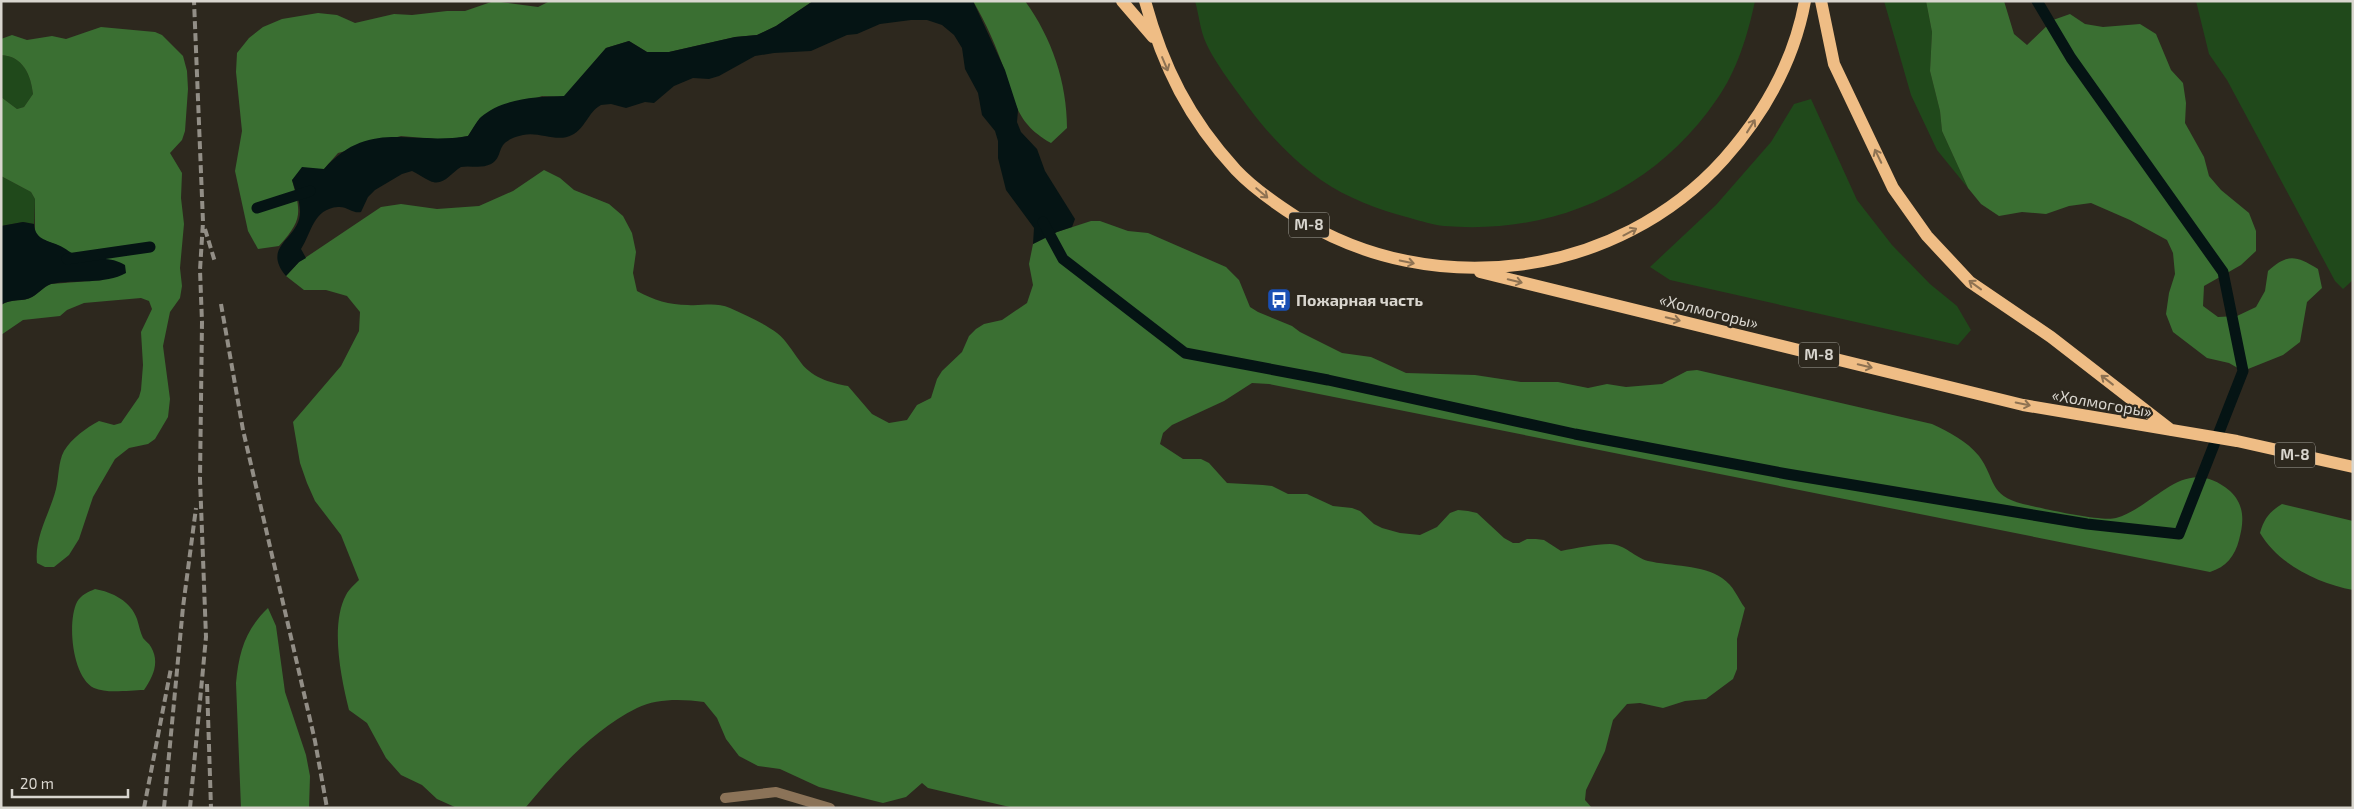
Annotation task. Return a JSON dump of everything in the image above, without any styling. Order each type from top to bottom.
[{"type":"main road","name":"«Холмогоры»","points":[[1122,1],[1156,41]]},
{"type":"main road","name":"«Холмогоры»","points":[[1145,1],[1156,41],[1172,81],[1199,126],[1237,171],[1276,204],[1316,229],[1357,248],[1392,259],[1431,267],[1468,269],[1526,265],[1585,251],[1618,238],[1653,219],[1684,197],[1711,174],[1748,132],[1779,80],[1801,23],[1805,1]]},
{"type":"main road","name":"«Холмогоры»","points":[[1821,1],[1834,64],[1894,188],[1927,236],[1970,282],[2051,337],[2172,432]]},
{"type":"main road","name":"«Холмогоры»","points":[[1468,269],[2023,405],[2172,432]]},
{"type":"main road","name":"М-8","points":[[2172,432],[2237,441],[2353,467]]},
{"type":"street","points":[[725,798],[776,792],[830,808]]},
{"type":"green space","points":[[494,1],[538,7],[550,1],[813,1],[776,26],[757,35],[735,37],[669,52],[647,52],[629,41],[606,48],[564,97],[542,96],[480,118],[468,136],[446,140],[401,136],[338,153],[324,169],[292,180],[298,208],[296,222],[279,246],[258,249],[248,231],[235,171],[242,131],[236,72],[237,53],[249,38],[263,27],[282,19],[318,13],[337,15],[355,23],[394,14],[412,15],[465,11]]},
{"type":"green space","points":[[973,1],[1025,1],[1035,15],[1056,62],[1064,94],[1067,128],[1051,143],[1031,129],[1020,113],[995,45]]},
{"type":"green space","points":[[1195,1],[1755,1],[1741,52],[1724,88],[1692,131],[1663,159],[1632,182],[1598,200],[1562,214],[1524,223],[1485,227],[1444,226],[1427,223],[1364,203],[1321,180],[1282,147],[1249,108],[1220,68],[1204,38]]},
{"type":"green space","points":[[1884,1],[1926,1],[1932,32],[1930,71],[1940,111],[1942,131],[1968,188],[1937,150],[1911,95]]},
{"type":"green space","points":[[1926,1],[2004,1],[2014,34],[2027,45],[2053,20],[2070,14],[2085,24],[2103,27],[2140,24],[2156,34],[2171,70],[2183,83],[2186,103],[2185,123],[2204,157],[2209,176],[2221,190],[2249,213],[2256,231],[2256,251],[2241,265],[2204,286],[2203,306],[2218,317],[2237,316],[2256,307],[2265,291],[2268,271],[2275,265],[2292,258],[2304,261],[2318,269],[2322,288],[2307,302],[2300,342],[2283,355],[2243,371],[2229,363],[2207,358],[2173,332],[2166,314],[2169,293],[2175,274],[2173,253],[2167,240],[2130,220],[2091,203],[2069,206],[2046,214],[2022,212],[1999,216],[1981,204],[1968,188],[1942,131],[1940,111],[1930,71],[1932,32]]},
{"type":"green space","points":[[2196,1],[2353,1],[2353,280],[2343,289],[2335,281],[2227,80],[2209,54]]},
{"type":"green space","points":[[101,27],[155,32],[162,35],[183,56],[187,71],[188,89],[185,131],[182,140],[170,153],[182,173],[181,198],[184,224],[180,268],[182,286],[180,298],[170,312],[163,346],[170,399],[168,417],[155,439],[148,444],[129,448],[115,459],[93,497],[79,539],[69,555],[54,567],[45,567],[37,563],[38,544],[56,489],[62,455],[75,438],[99,421],[114,425],[121,423],[139,397],[143,365],[141,332],[152,309],[149,301],[141,298],[84,303],[67,310],[60,316],[23,320],[1,335],[1,305],[29,298],[51,284],[103,280],[100,258],[73,255],[57,245],[41,239],[35,232],[35,199],[31,192],[1,176],[1,97],[17,109],[24,107],[33,94],[28,74],[20,63],[9,56],[1,55],[1,39],[12,35],[27,40],[52,36],[66,39]]},
{"type":"green space","points":[[1,55],[15,59],[28,74],[33,94],[24,107],[17,109],[1,97]]},
{"type":"green space","points":[[1811,99],[1857,200],[1892,245],[1930,284],[1957,306],[1971,330],[1958,345],[1670,280],[1650,267],[1716,205],[1771,142],[1794,104]]},
{"type":"green space","points":[[544,170],[560,178],[574,190],[609,204],[623,216],[632,233],[636,252],[633,273],[637,291],[668,303],[725,306],[772,329],[781,336],[809,371],[827,381],[848,386],[872,414],[889,423],[907,420],[917,405],[931,398],[937,379],[942,371],[962,352],[969,336],[976,329],[984,324],[1002,320],[1027,303],[1033,285],[1029,264],[1033,244],[1057,232],[1091,221],[1100,221],[1128,231],[1148,233],[1226,267],[1239,280],[1250,307],[1258,312],[1292,326],[1342,353],[1371,357],[1406,373],[1475,375],[1521,382],[1558,382],[1588,388],[1607,384],[1626,387],[1662,384],[1687,371],[1697,370],[1932,424],[1957,437],[1969,446],[1979,456],[1998,491],[2004,496],[2023,504],[2108,519],[2130,512],[2184,480],[2198,477],[2214,481],[2235,496],[2242,514],[2241,533],[2235,551],[2229,560],[2221,567],[2210,572],[1269,384],[1252,383],[1224,401],[1172,425],[1163,433],[1160,444],[1183,459],[1201,459],[1209,463],[1227,483],[1272,486],[1288,494],[1307,494],[1333,506],[1360,511],[1374,524],[1400,533],[1420,535],[1437,527],[1450,513],[1458,510],[1468,511],[1477,513],[1504,538],[1513,543],[1519,543],[1527,539],[1544,540],[1561,551],[1610,544],[1625,549],[1648,561],[1696,568],[1715,574],[1730,585],[1745,608],[1737,639],[1737,669],[1733,679],[1706,699],[1685,701],[1663,708],[1640,703],[1627,704],[1613,720],[1605,751],[1586,790],[1585,800],[1592,808],[1014,808],[928,788],[922,783],[906,797],[883,803],[819,787],[780,769],[758,766],[739,756],[726,739],[717,718],[704,702],[679,700],[653,702],[637,708],[605,728],[563,765],[526,807],[457,808],[437,799],[422,785],[401,775],[386,758],[367,723],[349,710],[338,652],[339,621],[341,607],[346,595],[359,580],[341,535],[315,501],[307,483],[300,463],[293,422],[341,366],[359,331],[360,312],[347,296],[326,290],[304,290],[286,276],[299,262],[381,207],[401,204],[437,209],[479,206],[513,191]]},
{"type":"green space","points":[[1,176],[31,192],[35,199],[34,224],[23,222],[1,226]]},
{"type":"green space","points":[[2282,504],[2353,521],[2353,590],[2326,583],[2300,571],[2268,544],[2260,533],[2270,513]]},
{"type":"green space","points":[[95,589],[108,592],[126,602],[137,619],[143,638],[154,653],[154,669],[144,690],[99,690],[87,682],[81,673],[76,661],[72,622],[77,602],[81,597]]},
{"type":"green space","points":[[268,608],[276,626],[285,692],[306,755],[310,776],[309,808],[241,808],[237,672],[244,642],[260,616]]},
{"type":"shaded area","points":[[813,1],[973,1],[1005,70],[1018,110],[1017,122],[1021,132],[1037,149],[1045,171],[1075,219],[1072,227],[1033,244],[1034,228],[1006,190],[998,158],[998,141],[995,131],[982,115],[978,93],[965,69],[962,48],[954,35],[942,25],[927,20],[911,20],[880,24],[857,34],[847,35],[811,51],[755,56],[719,76],[709,79],[693,78],[674,86],[654,103],[645,102],[626,108],[611,104],[601,105],[580,129],[572,135],[560,138],[529,134],[513,138],[503,145],[498,157],[491,164],[461,167],[443,181],[430,181],[412,171],[402,174],[375,190],[368,197],[361,212],[338,207],[323,212],[314,222],[301,249],[306,258],[299,262],[286,276],[279,265],[277,257],[279,249],[299,221],[299,203],[292,180],[302,167],[324,169],[341,153],[358,144],[374,139],[468,136],[481,117],[499,106],[531,98],[564,96],[606,48],[629,41],[647,52],[669,52],[735,37],[757,35],[776,26]]},
{"type":"shaded area","points":[[23,222],[34,224],[36,233],[39,236],[76,255],[120,262],[125,265],[126,273],[109,279],[51,284],[29,298],[1,305],[1,226]]},
{"type":"waterway","points":[[1043,222],[1063,259],[1185,353],[1328,380],[1575,434],[1787,474],[2087,524],[2179,534],[2243,371],[2223,272],[2071,58],[2037,1]]},
{"type":"waterway","points":[[257,208],[310,191]]},
{"type":"waterway","points":[[67,259],[150,247]]},
{"type":"railway","points":[[190,808],[206,637],[200,479],[202,322],[200,270],[203,222],[194,1]]},
{"type":"railway","points":[[205,229],[215,262]]},
{"type":"railway","points":[[221,304],[243,430],[315,741],[327,808]]},
{"type":"railway","points":[[164,808],[183,607],[196,508]]},
{"type":"railway","points":[[144,808],[171,668]]},
{"type":"railway","points":[[207,684],[211,808]]},
{"type":"place","name":"Пожарная часть","points":[[1279,300]]}]
